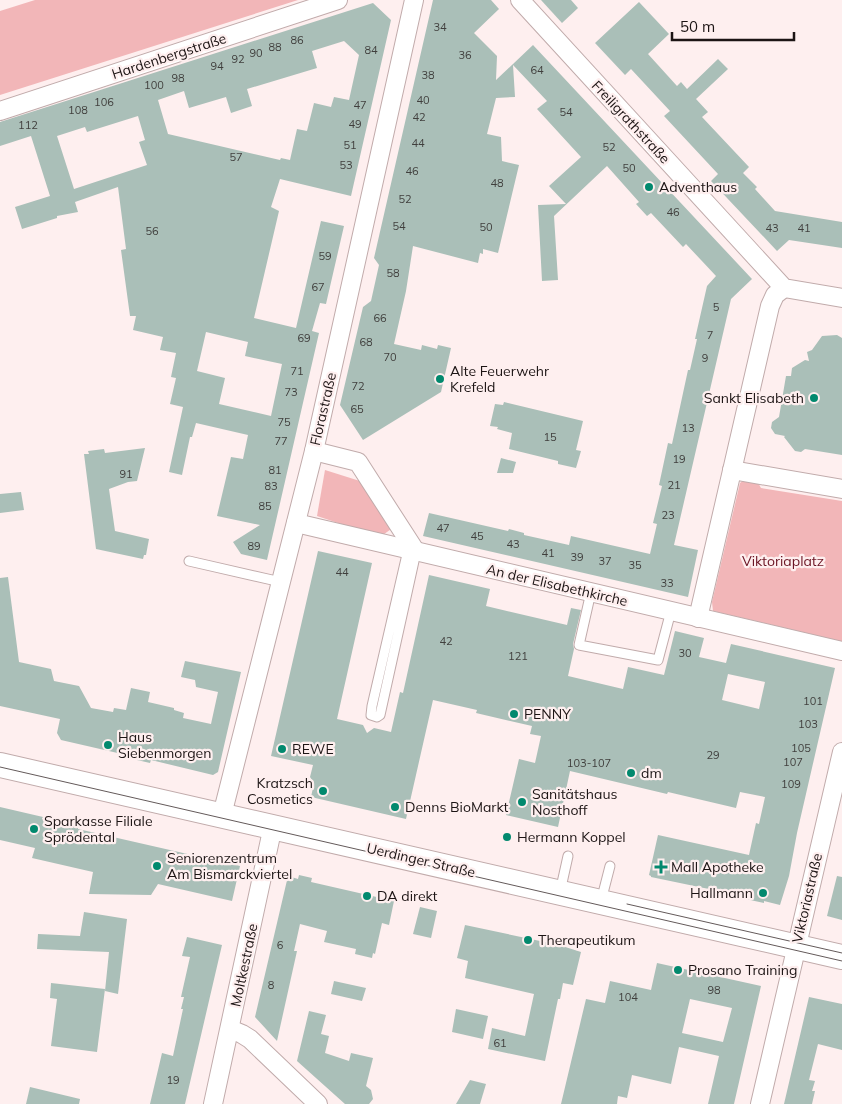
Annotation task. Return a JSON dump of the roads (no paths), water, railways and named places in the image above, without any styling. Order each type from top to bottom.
[{"type":"main road","name":"Uerdinger Straße","points":[[0,765],[842,957]]},
{"type":"street","name":"Hardenbergstraße","points":[[0,111],[338,0]]},
{"type":"street","name":"Florastraße","points":[[222,815],[314,451],[414,0]]},
{"type":"street","name":"Freiligrathstraße","points":[[520,0],[784,288]]},
{"type":"street","points":[[842,298],[784,288],[776,295],[770,306],[698,618],[842,651]]},
{"type":"street","points":[[314,451],[358,462],[412,551]]},
{"type":"street","points":[[732,470],[842,488]]},
{"type":"street","name":"An der Elisabethkirche","points":[[296,523],[698,618]]},
{"type":"street","name":"Viktoriastraße","points":[[760,1104],[842,752]]},
{"type":"street","name":"Moltkestraße","points":[[213,1104],[273,826]]},
{"type":"street","points":[[230,1030],[250,1039],[318,1104]]},
{"type":"lane","points":[[412,551],[380,715],[373,717],[371,715],[372,706],[412,551]]},
{"type":"lane","points":[[189,561],[282,582]]},
{"type":"lane","points":[[590,592],[579,645],[658,660],[671,611]]},
{"type":"lane","points":[[560,892],[568,856]]},
{"type":"lane","points":[[601,902],[610,866]]},
{"type":"tram line","points":[[0,767],[842,961]]},
{"type":"tram line","points":[[627,904],[842,953]]},
{"type":"place","name":"Adventhaus","points":[[649,187]]},
{"type":"place","name":"Alte Feuerwehr Krefeld","points":[[440,379]]},
{"type":"place","name":"Sankt Elisabeth","points":[[814,398]]},
{"type":"place","name":"PENNY","points":[[514,714]]},
{"type":"place","name":"Haus Siebenmorgen","points":[[108,745]]},
{"type":"place","name":"REWE","points":[[282,749]]},
{"type":"place","name":"dm","points":[[631,773]]},
{"type":"place","name":"Kratzsch Cosmetics","points":[[323,791]]},
{"type":"place","name":"Sanitätshaus Nosthoff","points":[[522,802]]},
{"type":"place","name":"Denns BioMarkt","points":[[395,807]]},
{"type":"place","name":"Sparkasse Filiale Sprödental","points":[[34,829]]},
{"type":"place","name":"Hermann Koppel","points":[[507,837]]},
{"type":"place","name":"Seniorenzentrum Am Bismarckviertel","points":[[157,866]]},
{"type":"place","name":"Mall Apotheke","points":[[661,867]]},
{"type":"place","name":"Hallmann","points":[[763,893]]},
{"type":"place","name":"DA direkt","points":[[367,896]]},
{"type":"place","name":"Therapeutikum","points":[[528,940]]},
{"type":"place","name":"Prosano Training","points":[[678,970]]},
{"type":"park label","name":"Viktoriaplatz","points":[[783,561]]}]
